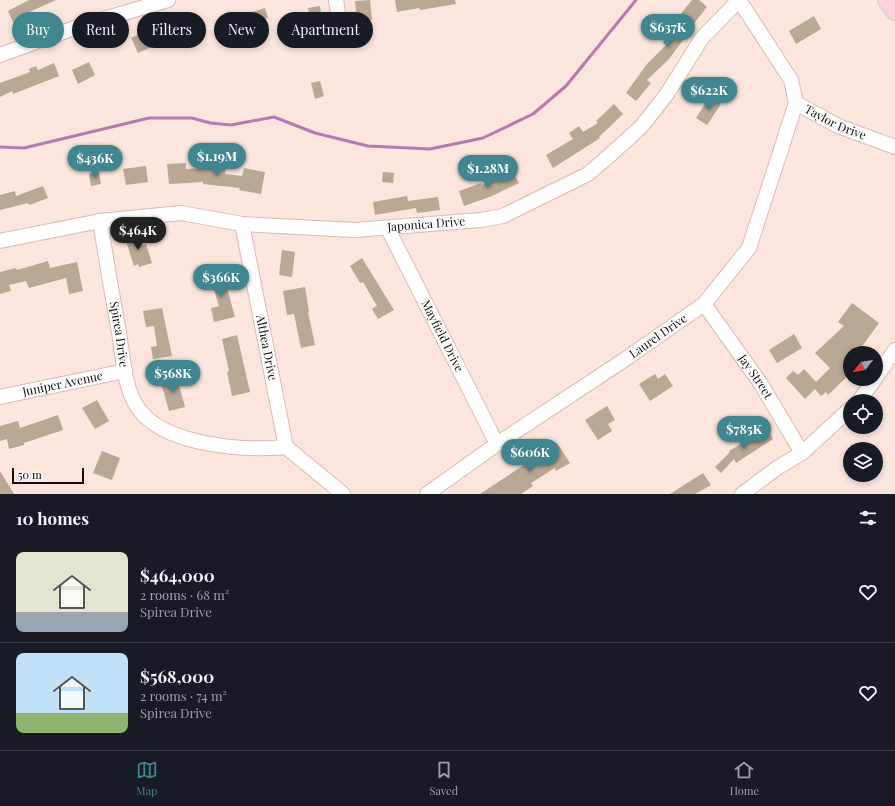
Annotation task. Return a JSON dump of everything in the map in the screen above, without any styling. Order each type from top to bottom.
[{"type":"main road","points":[[887,0],[895,11]]},
{"type":"street","points":[[0,55],[80,26],[168,0]]},
{"type":"street","points":[[336,0],[338,12]]},
{"type":"street","name":"Japonica Drive","points":[[0,241],[100,221],[181,213],[242,224],[355,230],[481,220],[503,216],[588,174],[641,127],[667,94],[702,38],[739,0],[752,22]]},
{"type":"street","name":"Taylor Drive","points":[[752,22],[791,80],[796,103],[838,126],[895,147]]},
{"type":"street","name":"Laurel Drive","points":[[427,494],[497,444],[627,358],[704,304],[749,248],[796,103]]},
{"type":"street","name":"Spirea Drive","points":[[100,221],[125,371],[132,399],[139,410],[152,423],[163,430],[192,439],[222,445],[261,449],[286,447]]},
{"type":"street","name":"Althea Drive","points":[[242,224],[286,447]]},
{"type":"street","name":"Mayfield Drive","points":[[388,228],[497,444]]},
{"type":"street","name":"Jay Street","points":[[704,304],[760,384],[802,453]]},
{"type":"street","points":[[883,367],[895,350]]},
{"type":"street","name":"Juniper Avenue","points":[[0,397],[125,371]]},
{"type":"street","points":[[742,494],[777,468],[802,453],[843,415]]},
{"type":"street","points":[[286,447],[343,494]]},
{"type":"building","points":[[29,0],[56,0],[29,12],[12,12],[12,20],[8,11]]},
{"type":"building","points":[[370,0],[371,12],[356,12],[355,1]]},
{"type":"building","points":[[395,0],[455,0],[456,4],[397,12]]},
{"type":"building","points":[[692,0],[699,0],[707,7],[669,59],[647,80],[651,83],[636,101],[626,93],[647,64],[666,45],[663,43],[682,17],[680,15]]},
{"type":"building","points":[[320,6],[321,12],[309,12],[308,8]]},
{"type":"building","points":[[265,8],[266,12],[252,12]]},
{"type":"building","points":[[814,16],[821,29],[796,44],[789,31]]},
{"type":"building","points":[[137,35],[137,48],[150,48],[138,53],[131,38]]},
{"type":"building","points":[[89,62],[95,75],[78,84],[72,70]]},
{"type":"building","points":[[54,63],[59,76],[13,94],[12,91],[0,97],[0,83],[30,72],[29,69],[36,66],[38,70]]},
{"type":"building","points":[[320,81],[324,96],[315,99],[311,83]]},
{"type":"building","points":[[710,96],[721,104],[707,125],[696,118]]},
{"type":"building","points":[[614,104],[623,114],[599,137],[600,138],[553,168],[546,155],[573,139],[569,133],[579,126],[583,132],[598,123],[596,121]]},
{"type":"building","points":[[186,163],[186,169],[205,168],[205,164],[226,167],[225,174],[242,176],[244,168],[265,172],[261,194],[239,190],[240,188],[203,184],[203,182],[169,184],[167,164]]},
{"type":"building","points":[[146,166],[148,182],[126,185],[123,169]]},
{"type":"building","points":[[512,170],[519,183],[492,196],[464,206],[459,191],[481,183],[482,185]]},
{"type":"building","points":[[383,172],[394,173],[393,183],[382,182]]},
{"type":"building","points":[[99,173],[101,184],[91,186],[89,174]]},
{"type":"building","points":[[43,186],[48,198],[29,205],[28,203],[0,210],[0,195],[15,191],[16,196]]},
{"type":"building","points":[[407,196],[408,201],[438,197],[440,210],[417,213],[416,208],[375,215],[373,202]]},
{"type":"building","points":[[138,233],[143,245],[146,244],[152,263],[139,267],[138,264],[134,266],[125,238]]},
{"type":"building","points":[[282,250],[295,252],[292,277],[279,275]]},
{"type":"building","points":[[362,258],[394,310],[378,319],[372,309],[377,306],[363,282],[360,283],[350,266]]},
{"type":"building","points":[[48,261],[50,268],[77,262],[83,291],[69,294],[66,278],[29,288],[26,281],[9,285],[11,291],[0,294],[0,272],[16,268],[17,270]]},
{"type":"building","points":[[222,270],[235,317],[214,322],[211,308],[219,306],[209,274]]},
{"type":"building","points":[[305,287],[308,312],[315,345],[301,348],[294,314],[287,315],[283,291]]},
{"type":"building","points":[[852,303],[879,323],[862,346],[843,346],[843,381],[828,395],[826,392],[821,396],[815,389],[805,399],[786,378],[793,371],[798,375],[804,369],[816,382],[830,368],[815,353],[844,326],[838,322]]},
{"type":"building","points":[[162,308],[172,356],[153,359],[151,347],[157,346],[154,326],[146,327],[143,311]]},
{"type":"building","points":[[794,334],[802,348],[777,363],[769,350]]},
{"type":"building","points":[[237,335],[250,392],[232,396],[227,372],[229,371],[222,339]]},
{"type":"building","points":[[655,374],[658,379],[665,374],[673,386],[650,401],[639,384]]},
{"type":"building","points":[[177,378],[185,407],[169,411],[161,382]]},
{"type":"building","points":[[97,400],[109,421],[95,429],[82,408]]},
{"type":"building","points":[[607,406],[615,420],[608,424],[612,431],[598,440],[585,420]]},
{"type":"building","points":[[58,415],[63,430],[24,443],[24,445],[9,449],[7,439],[0,441],[0,426],[18,421],[20,428]]},
{"type":"building","points":[[768,430],[773,439],[736,463],[734,459],[721,473],[715,467],[730,452],[729,451],[744,442],[745,444]]},
{"type":"building","points":[[557,443],[570,463],[556,471],[555,468],[531,483],[533,486],[521,494],[480,494]]},
{"type":"building","points":[[102,451],[120,458],[112,480],[93,473]]},
{"type":"building","points":[[0,471],[14,494],[0,494]]},
{"type":"building","points":[[703,473],[711,485],[695,494],[670,494]]},
{"type":"waterway","points":[[0,147],[24,148],[149,118],[192,118],[210,123],[231,125],[274,117],[315,133],[368,146],[430,149],[483,138],[533,114],[566,86],[636,0]]}]
